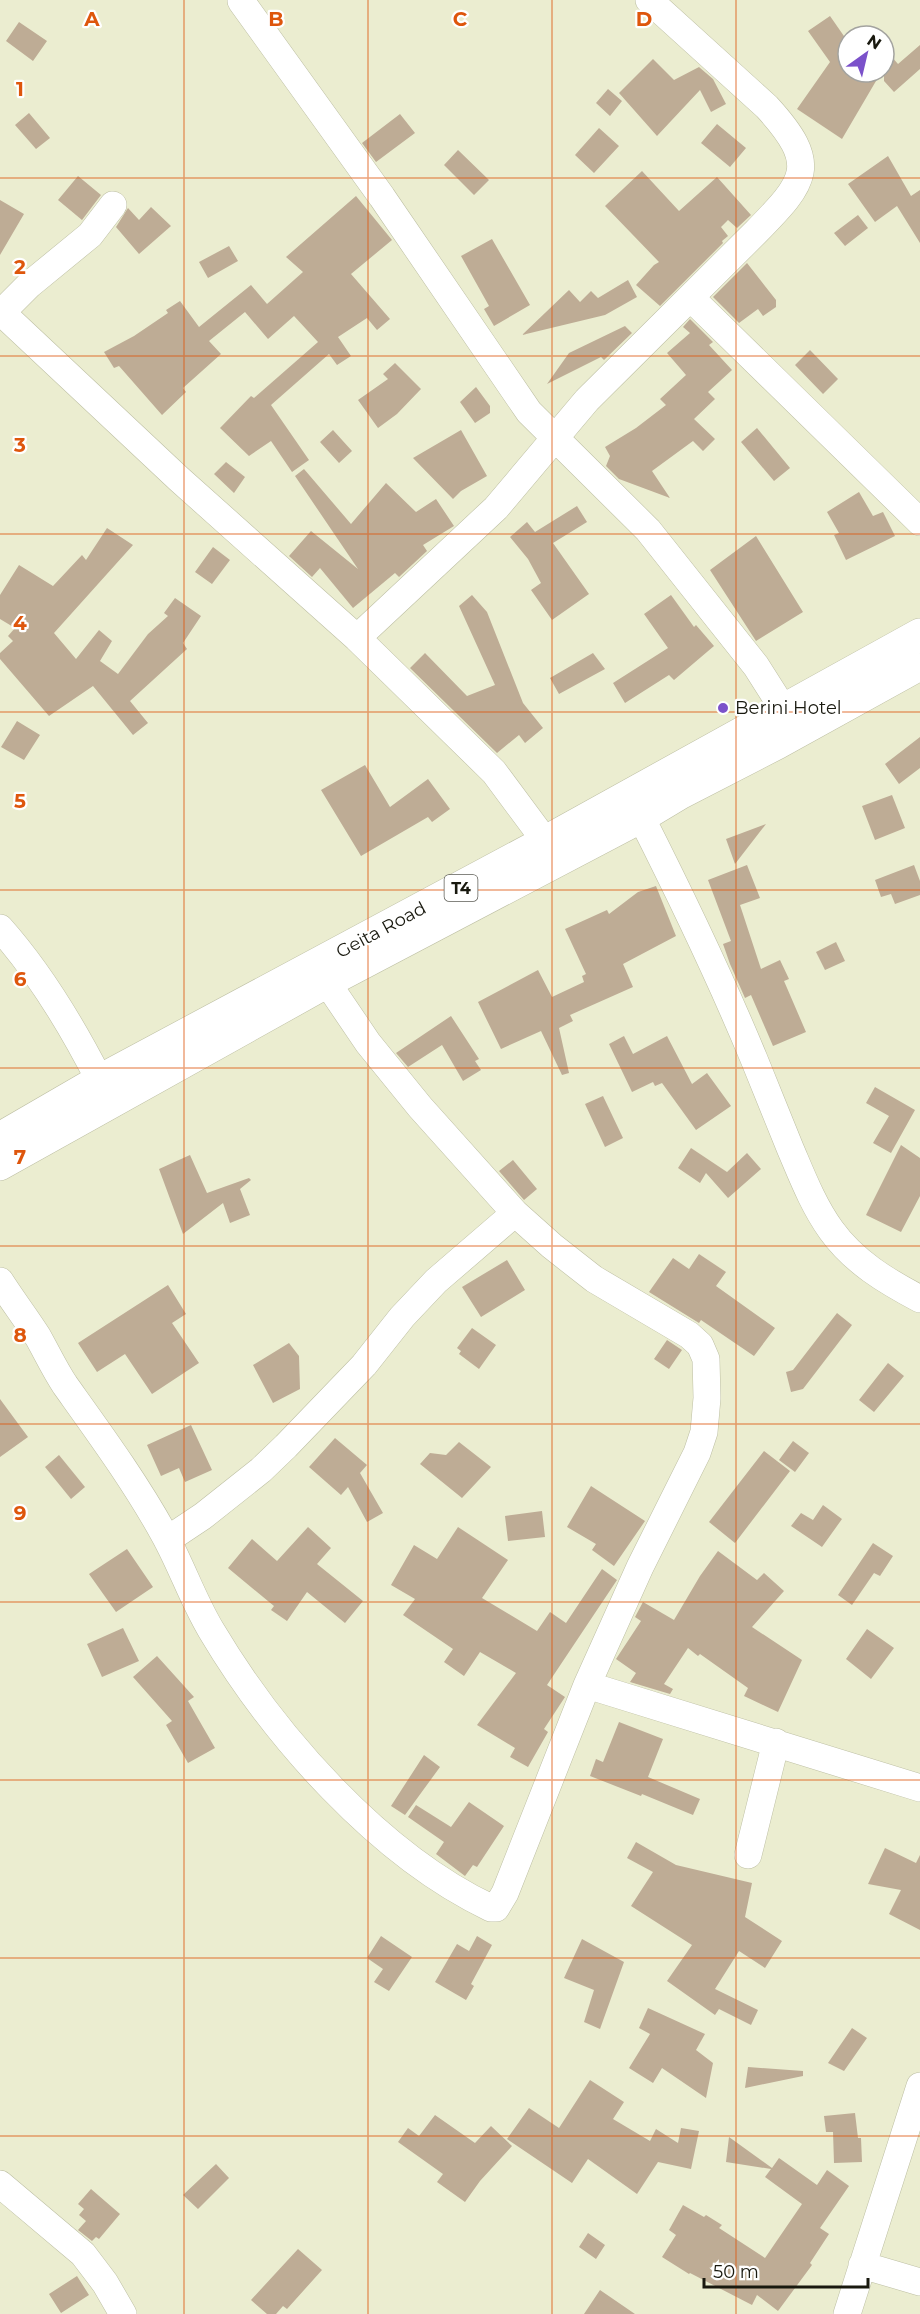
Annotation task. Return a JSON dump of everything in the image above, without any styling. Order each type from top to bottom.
[{"type":"highway","name":"Geita Road","points":[[0,1139],[100,1081],[546,842],[920,635]]},
{"type":"street","points":[[357,638],[496,508],[554,438],[604,383],[692,299],[792,194],[798,184],[801,168],[799,152],[784,126],[767,107],[649,0]]},
{"type":"street","points":[[241,2],[382,197],[529,412],[655,538],[756,666],[784,710]]},
{"type":"street","points":[[113,205],[90,235],[1,311],[179,479],[357,638],[494,772],[546,842]]},
{"type":"street","points":[[692,299],[920,522]]},
{"type":"street","points":[[0,1167],[328,984],[642,819],[682,795],[779,745],[920,667]]},
{"type":"street","points":[[642,819],[688,909],[730,1003],[807,1189],[830,1229],[863,1264],[920,1299]]},
{"type":"street","points":[[0,928],[45,984],[80,1042],[100,1081]]},
{"type":"street","points":[[0,1281],[38,1337],[63,1382],[126,1473],[167,1540],[210,1629],[258,1700],[289,1740],[352,1808],[400,1849],[437,1877],[491,1908],[499,1905],[587,1685],[640,1567],[697,1453],[704,1432],[707,1398],[706,1359],[700,1345],[688,1335],[594,1279],[515,1213],[405,1089],[368,1043],[328,984]]},
{"type":"street","points":[[167,1540],[203,1516],[261,1470],[364,1365],[402,1317],[436,1281],[515,1213]]},
{"type":"street","points":[[587,1685],[920,1788]]},
{"type":"street","points":[[748,1855],[776,1742]]},
{"type":"street","points":[[847,2314],[920,2086]]},
{"type":"street","points":[[0,2184],[83,2254],[105,2283],[123,2314]]},
{"type":"street","points":[[862,2265],[920,2282]]},
{"type":"building","points":[[830,16],[836,25],[836,84],[874,84],[842,139],[797,109],[830,62],[808,31]]},
{"type":"building","points":[[19,22],[47,41],[33,61],[6,41]]},
{"type":"building","points":[[920,45],[920,69],[894,92],[887,84],[896,84],[896,62],[898,64]]},
{"type":"building","points":[[653,59],[674,80],[699,67],[713,79],[726,104],[711,112],[700,90],[657,136],[619,93]]},
{"type":"building","points":[[608,89],[622,101],[610,116],[596,103]]},
{"type":"building","points":[[29,113],[50,138],[36,149],[15,125]]},
{"type":"building","points":[[400,114],[415,133],[376,162],[362,143]]},
{"type":"building","points":[[717,124],[746,148],[730,167],[701,143]]},
{"type":"building","points":[[599,128],[619,146],[594,173],[575,155]]},
{"type":"building","points":[[458,150],[489,180],[474,195],[444,165]]},
{"type":"building","points":[[888,156],[911,196],[920,190],[920,243],[897,206],[875,222],[848,184]]},
{"type":"building","points":[[642,171],[679,211],[717,177],[751,215],[737,228],[728,220],[721,227],[728,236],[722,241],[723,243],[660,306],[636,285],[659,262],[605,206]]},
{"type":"building","points":[[78,176],[101,195],[82,220],[58,200]]},
{"type":"building","points":[[356,196],[392,240],[351,274],[390,319],[377,330],[367,318],[338,337],[351,356],[337,365],[329,354],[271,405],[309,460],[292,472],[271,441],[249,456],[220,428],[251,396],[254,398],[318,342],[294,316],[268,339],[245,312],[209,341],[221,354],[183,388],[186,392],[162,415],[119,366],[114,368],[104,352],[134,336],[168,313],[166,310],[180,301],[199,327],[251,285],[267,304],[303,272],[286,257]]},
{"type":"building","points":[[0,200],[24,214],[0,255]]},
{"type":"building","points":[[151,207],[171,226],[139,254],[116,227],[128,208],[139,220]]},
{"type":"building","points":[[858,215],[868,228],[845,246],[834,233]]},
{"type":"building","points":[[492,239],[530,305],[494,326],[484,309],[489,306],[461,256]]},
{"type":"building","points":[[229,246],[238,261],[208,278],[199,262]]},
{"type":"building","points":[[747,263],[776,300],[776,307],[763,316],[758,309],[739,323],[713,297]]},
{"type":"building","points":[[628,280],[637,297],[605,315],[522,335],[569,290],[580,302],[591,291],[598,298]]},
{"type":"building","points":[[690,319],[713,342],[709,345],[732,370],[708,392],[715,399],[694,419],[715,439],[703,451],[693,441],[652,471],[670,498],[619,479],[606,466],[610,456],[605,447],[636,428],[666,405],[660,399],[686,375],[667,353],[690,333],[683,327]]},
{"type":"building","points":[[625,326],[632,333],[604,360],[601,357],[547,384],[569,353]]},
{"type":"building","points":[[810,350],[838,379],[823,394],[795,365]]},
{"type":"building","points":[[395,363],[421,389],[397,414],[378,428],[358,400],[388,379],[383,374]]},
{"type":"building","points":[[476,387],[490,406],[490,413],[475,423],[460,402]]},
{"type":"building","points":[[757,428],[790,468],[774,481],[741,442]]},
{"type":"building","points":[[333,430],[352,451],[339,463],[320,442]]},
{"type":"building","points":[[461,430],[487,476],[461,491],[453,499],[413,458]]},
{"type":"building","points":[[226,462],[245,477],[234,493],[214,474]]},
{"type":"building","points":[[304,469],[351,524],[386,483],[416,512],[436,499],[454,526],[423,545],[427,551],[399,577],[395,573],[353,608],[320,568],[312,577],[289,556],[311,531],[358,569],[295,476]]},
{"type":"building","points":[[859,492],[873,516],[883,512],[895,536],[846,560],[834,535],[839,533],[827,512]]},
{"type":"building","points":[[577,506],[587,522],[553,543],[589,594],[552,620],[531,590],[541,583],[528,559],[510,537],[527,522],[535,532]]},
{"type":"building","points":[[107,528],[133,545],[54,633],[76,659],[99,630],[112,641],[100,661],[118,674],[148,634],[168,616],[164,613],[175,598],[201,616],[183,643],[187,649],[130,701],[148,723],[133,735],[93,686],[49,716],[0,659],[0,653],[13,641],[8,636],[15,628],[0,619],[0,595],[19,565],[53,586],[82,555],[86,560]]},
{"type":"building","points":[[756,536],[803,612],[756,641],[710,570]]},
{"type":"building","points":[[213,547],[230,560],[212,584],[195,572]]},
{"type":"building","points":[[472,595],[487,612],[523,703],[543,728],[525,743],[519,735],[497,753],[410,668],[425,653],[467,696],[495,685],[459,606]]},
{"type":"building","points":[[671,595],[694,627],[696,625],[714,646],[674,680],[669,675],[625,703],[613,683],[668,648],[644,614]]},
{"type":"building","points":[[593,653],[605,669],[559,694],[550,678]]},
{"type":"building","points":[[17,721],[40,735],[24,760],[1,747]]},
{"type":"building","points":[[920,737],[920,768],[899,784],[885,764]]},
{"type":"building","points":[[365,765],[390,807],[428,779],[450,809],[432,822],[428,817],[361,856],[321,790]]},
{"type":"building","points":[[892,795],[905,828],[875,840],[862,806]]},
{"type":"building","points":[[766,824],[735,864],[726,839]]},
{"type":"building","points":[[747,865],[760,898],[740,905],[761,969],[780,960],[789,979],[784,981],[806,1032],[773,1046],[751,995],[745,998],[730,964],[723,944],[731,941],[708,880]]},
{"type":"building","points":[[914,865],[920,881],[920,895],[895,904],[891,894],[881,897],[875,880]]},
{"type":"building","points":[[656,886],[676,936],[623,964],[633,987],[570,1015],[573,1021],[559,1028],[569,1073],[562,1075],[541,1031],[501,1049],[478,1002],[538,970],[552,997],[584,982],[582,976],[586,974],[565,929],[607,910],[609,914],[638,892]]},
{"type":"building","points":[[836,942],[845,961],[825,970],[816,952]]},
{"type":"building","points":[[451,1016],[479,1059],[475,1061],[481,1070],[463,1081],[442,1045],[408,1067],[396,1053]]},
{"type":"building","points":[[624,1036],[633,1054],[667,1036],[692,1084],[707,1073],[731,1106],[696,1130],[662,1083],[655,1086],[653,1082],[632,1092],[609,1044]]},
{"type":"building","points":[[875,1087],[915,1110],[891,1153],[873,1143],[889,1116],[866,1103]]},
{"type":"building","points":[[603,1096],[623,1138],[605,1147],[585,1104]]},
{"type":"building","points":[[901,1145],[920,1158],[920,1196],[901,1232],[866,1215]]},
{"type":"building","points":[[691,1148],[727,1172],[747,1153],[761,1169],[728,1198],[706,1173],[700,1183],[678,1168]]},
{"type":"building","points":[[190,1155],[207,1193],[249,1178],[251,1180],[240,1189],[250,1215],[230,1223],[223,1203],[183,1234],[159,1169]]},
{"type":"building","points":[[513,1160],[537,1189],[524,1200],[499,1171]]},
{"type":"building","points":[[699,1254],[726,1272],[716,1286],[775,1328],[754,1356],[701,1320],[699,1323],[649,1292],[673,1258],[689,1269]]},
{"type":"building","points":[[507,1260],[525,1290],[481,1317],[462,1287]]},
{"type":"building","points":[[168,1285],[186,1314],[172,1323],[199,1363],[152,1394],[125,1354],[97,1372],[78,1343]]},
{"type":"building","points":[[837,1313],[852,1325],[803,1389],[791,1392],[786,1372],[793,1370]]},
{"type":"building","points":[[472,1328],[496,1345],[479,1369],[459,1354],[461,1351],[457,1348]]},
{"type":"building","points":[[667,1340],[682,1350],[669,1369],[654,1359]]},
{"type":"building","points":[[289,1343],[299,1356],[300,1389],[273,1403],[253,1365]]},
{"type":"building","points":[[888,1363],[904,1376],[874,1412],[859,1400]]},
{"type":"building","points":[[0,1399],[28,1437],[0,1457]]},
{"type":"building","points":[[191,1425],[212,1470],[185,1482],[179,1468],[161,1476],[147,1445]]},
{"type":"building","points":[[335,1438],[367,1465],[360,1473],[383,1513],[367,1522],[348,1487],[341,1495],[309,1467]]},
{"type":"building","points":[[793,1441],[809,1453],[795,1472],[779,1460]]},
{"type":"building","points":[[459,1442],[491,1467],[462,1498],[420,1464],[430,1453],[446,1455]]},
{"type":"building","points":[[764,1451],[790,1471],[735,1543],[709,1522]]},
{"type":"building","points":[[59,1455],[85,1487],[71,1499],[45,1467]]},
{"type":"building","points":[[591,1486],[645,1521],[614,1566],[592,1550],[596,1544],[567,1527]]},
{"type":"building","points":[[823,1505],[842,1519],[822,1547],[791,1526],[801,1513],[813,1520]]},
{"type":"building","points":[[542,1511],[545,1537],[508,1541],[505,1516]]},
{"type":"building","points":[[308,1527],[331,1548],[317,1564],[363,1601],[345,1623],[307,1592],[287,1621],[271,1610],[274,1606],[228,1568],[252,1539],[277,1561]]},
{"type":"building","points":[[458,1527],[508,1560],[482,1598],[537,1631],[550,1612],[566,1623],[602,1569],[617,1580],[547,1685],[565,1697],[544,1729],[548,1732],[528,1767],[510,1757],[515,1748],[477,1725],[516,1673],[480,1652],[464,1676],[444,1662],[453,1649],[403,1615],[415,1599],[391,1585],[414,1545],[437,1559]]},
{"type":"building","points":[[873,1543],[893,1556],[880,1576],[874,1573],[852,1605],[838,1595]]},
{"type":"building","points":[[127,1549],[153,1587],[116,1612],[89,1574]]},
{"type":"building","points":[[718,1551],[757,1580],[764,1573],[784,1591],[752,1627],[802,1660],[778,1712],[744,1696],[748,1688],[688,1648],[664,1684],[673,1689],[670,1694],[630,1682],[636,1673],[616,1659],[641,1621],[635,1617],[643,1602],[674,1620]]},
{"type":"building","points":[[123,1628],[139,1661],[102,1677],[87,1644]]},
{"type":"building","points":[[867,1629],[894,1648],[871,1679],[846,1659]]},
{"type":"building","points":[[157,1656],[194,1697],[188,1701],[215,1748],[188,1763],[166,1725],[172,1721],[133,1677]]},
{"type":"building","points":[[619,1722],[663,1739],[648,1777],[700,1799],[693,1815],[590,1776],[596,1759],[603,1762]]},
{"type":"building","points":[[424,1755],[440,1767],[405,1815],[391,1806]]},
{"type":"building","points":[[469,1802],[504,1826],[477,1867],[473,1865],[465,1876],[436,1854],[444,1842],[408,1817],[416,1805],[451,1827]]},
{"type":"building","points":[[636,1842],[676,1865],[752,1883],[745,1917],[782,1941],[765,1968],[739,1951],[715,1989],[758,2010],[751,2025],[719,2009],[715,2015],[667,1981],[692,1945],[631,1906],[653,1872],[627,1858]]},
{"type":"building","points":[[885,1848],[916,1863],[920,1855],[920,1930],[889,1914],[901,1890],[868,1884]]},
{"type":"building","points":[[381,1936],[412,1957],[389,1991],[374,1982],[383,1969],[367,1958]]},
{"type":"building","points":[[477,1936],[492,1945],[471,1984],[474,1986],[466,2000],[435,1982],[457,1944],[469,1951]]},
{"type":"building","points":[[582,1939],[624,1962],[600,2029],[584,2022],[594,1990],[564,1978]]},
{"type":"building","points":[[648,2008],[705,2034],[696,2050],[713,2063],[706,2098],[662,2068],[653,2083],[629,2068],[650,2034],[639,2028]]},
{"type":"building","points":[[852,2028],[867,2038],[844,2071],[828,2063]]},
{"type":"building","points":[[748,2067],[803,2071],[803,2076],[745,2088]]},
{"type":"building","points":[[590,2080],[624,2102],[613,2119],[650,2141],[656,2129],[678,2143],[681,2128],[699,2131],[691,2169],[658,2162],[637,2194],[588,2159],[572,2183],[507,2139],[529,2108],[559,2128]]},
{"type":"building","points":[[855,2113],[858,2138],[861,2138],[862,2162],[834,2163],[833,2132],[826,2132],[824,2116]]},
{"type":"building","points":[[435,2115],[475,2143],[491,2126],[512,2146],[480,2181],[465,2202],[437,2182],[443,2174],[398,2142],[408,2128],[419,2136]]},
{"type":"building","points":[[729,2137],[772,2168],[779,2158],[817,2185],[827,2170],[849,2186],[820,2228],[829,2234],[810,2263],[812,2265],[778,2311],[757,2295],[752,2305],[689,2274],[662,2257],[676,2235],[669,2230],[683,2205],[722,2225],[719,2228],[765,2258],[802,2204],[765,2177],[771,2169],[726,2162]]},
{"type":"building","points":[[216,2164],[229,2178],[198,2209],[183,2195]]},
{"type":"building","points":[[91,2189],[120,2214],[99,2239],[96,2237],[92,2241],[78,2230],[86,2221],[79,2215],[84,2209],[78,2204]]},
{"type":"building","points":[[588,2233],[605,2245],[596,2259],[579,2247]]},
{"type":"building","points":[[298,2249],[322,2270],[287,2309],[283,2306],[276,2314],[267,2314],[251,2300]]},
{"type":"building","points":[[77,2276],[89,2295],[61,2313],[49,2294]]},
{"type":"building","points":[[600,2290],[635,2314],[584,2314]]},
{"type":"place","name":"Berini Hotel","points":[[723,708]]}]
